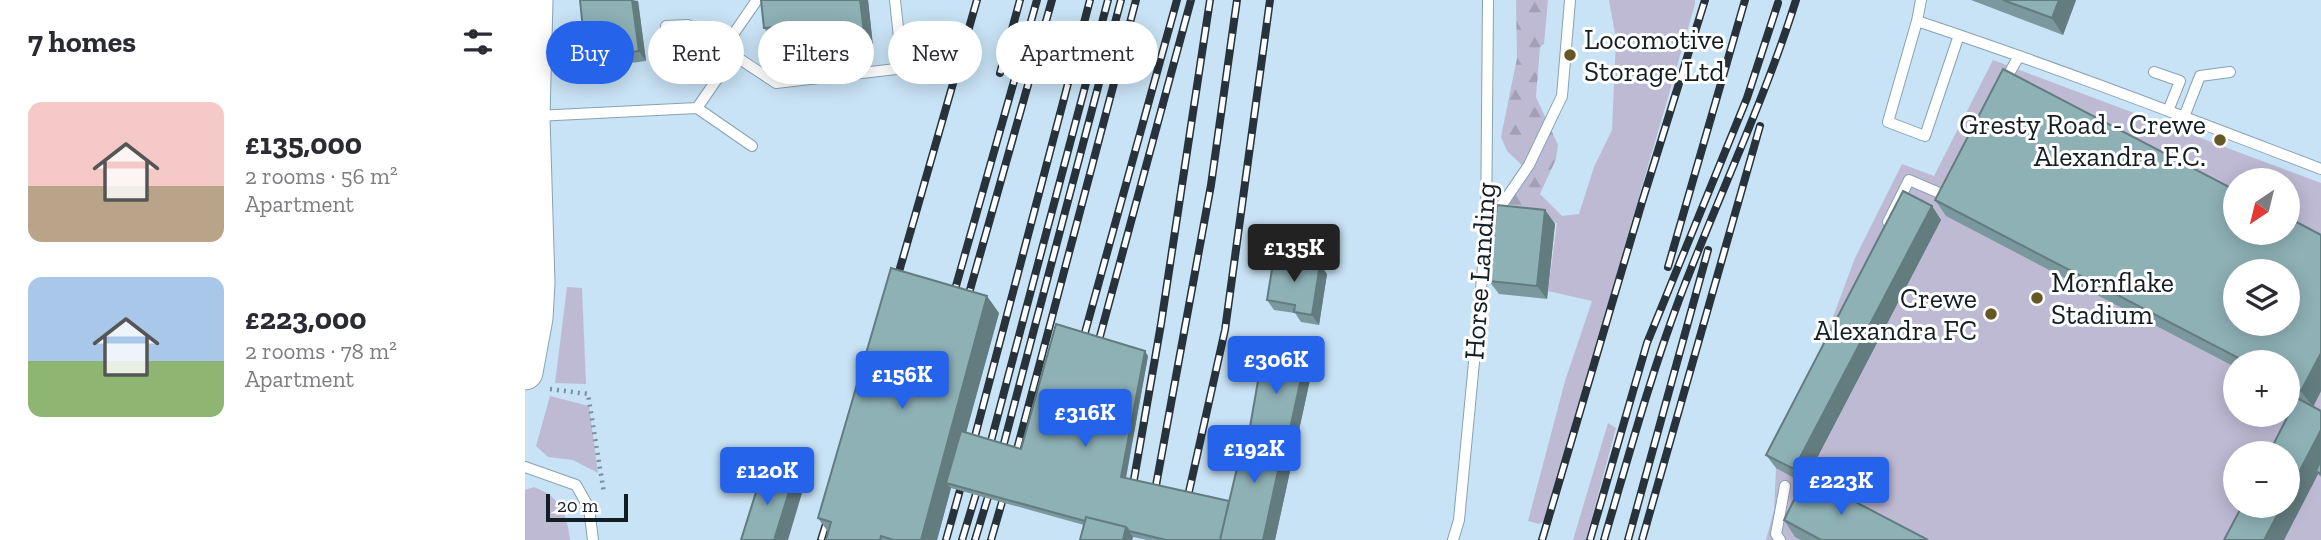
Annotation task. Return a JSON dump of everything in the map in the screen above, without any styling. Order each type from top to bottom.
[{"type":"main road","points":[[531,380],[537,283],[532,117],[535,0]]},
{"type":"main road","points":[[525,212],[533,177]]},
{"type":"lane","points":[[742,21],[757,0]]},
{"type":"lane","points":[[744,63],[776,83],[896,69],[900,47],[895,0]]},
{"type":"lane","name":"Horse Landing","points":[[1453,540],[1459,520],[1486,236],[1488,0]]},
{"type":"lane","points":[[1486,236],[1490,222],[1529,165],[1562,96],[1570,0]]},
{"type":"lane","points":[[1920,0],[1917,20],[1888,122],[1924,136],[1959,35]]},
{"type":"lane","points":[[1917,20],[2321,169]]},
{"type":"lane","points":[[2000,91],[2019,56]]},
{"type":"lane","points":[[2154,72],[2180,81],[2168,111]]},
{"type":"lane","points":[[2184,117],[2200,76],[2230,72]]},
{"type":"lane","points":[[697,108],[714,84]]},
{"type":"lane","points":[[532,117],[697,108],[753,146]]},
{"type":"lane","points":[[1880,237],[1909,180],[1944,195],[1950,183]]},
{"type":"lane","points":[[525,467],[576,485],[589,508],[593,540]]},
{"type":"lane","points":[[1780,540],[1776,534],[1785,486]]},
{"type":"path","points":[[531,380],[588,394],[605,500]]},
{"type":"green space","points":[[1516,0],[1548,0],[1544,44],[1540,47],[1536,97],[1558,145],[1556,159],[1540,194],[1530,210],[1516,218],[1507,201],[1525,168],[1507,151],[1501,137],[1517,58]]},
{"type":"green space","points":[[1609,0],[1695,0],[1695,4],[1545,521],[1539,524],[1528,521],[1565,381],[1592,301],[1548,291],[1557,223],[1516,218],[1540,194],[1562,216],[1579,214],[1594,167],[1612,130],[1616,39]]},
{"type":"green space","name":"Mornflake Stadium","points":[[1993,60],[2281,168],[2223,168],[2223,245],[2300,245],[2300,175],[2321,183],[2321,540],[1766,540],[1774,510],[1776,468],[1825,372],[1815,365],[1855,258],[1902,164],[1934,176]]},
{"type":"green space","points":[[567,287],[582,288],[586,384],[555,383]]},
{"type":"green space","points":[[550,396],[589,406],[598,473],[573,460],[548,457],[536,446]]},
{"type":"green space","points":[[1608,423],[1616,428],[1586,540],[1573,540]]},
{"type":"green space","points":[[534,487],[551,496],[561,508],[570,540],[525,540],[525,490]]},
{"type":"building","points":[[580,0],[632,0],[639,51],[634,52],[634,21],[582,21]]},
{"type":"building","points":[[761,0],[860,0],[863,21],[763,21]]},
{"type":"building","points":[[2003,0],[2059,0],[2052,18]]},
{"type":"building","points":[[2003,69],[2223,184],[2223,245],[2300,245],[2300,224],[2321,235],[2321,353],[2301,391],[2300,350],[2223,350],[1935,200]]},
{"type":"building","points":[[1903,191],[1932,206],[1794,469],[1766,455]]},
{"type":"building","points":[[1497,205],[1545,210],[1537,286],[1489,281]]},
{"type":"building","points":[[1274,257],[1320,264],[1312,315],[1294,312],[1295,305],[1267,300]]},
{"type":"building","points":[[891,268],[987,296],[921,540],[894,540],[881,536],[880,540],[826,540],[831,522],[818,518]]},
{"type":"building","points":[[1056,324],[1145,351],[1121,477],[1229,501],[1220,540],[1166,540],[1129,531],[1126,527],[1086,517],[1085,521],[946,483],[961,431],[1021,449]]},
{"type":"building","points":[[1262,358],[1304,365],[1288,438],[1286,434],[1250,427]]},
{"type":"building","points":[[2300,400],[2321,411],[2321,430],[2300,470],[2300,441],[2275,441],[2282,427],[2300,427]]},
{"type":"building","points":[[1247,426],[1286,434],[1263,540],[1220,540]]},
{"type":"building","points":[[2321,460],[2321,474],[2316,471]]},
{"type":"building","points":[[763,470],[793,479],[774,540],[741,540]]},
{"type":"building","points":[[1806,476],[1928,540],[1821,540],[1784,520]]},
{"type":"building","points":[[1086,517],[1126,527],[1123,540],[1080,540]]},
{"type":"building","points":[[2236,518],[2276,518],[2264,540],[2224,540]]},
{"type":"railway","points":[[894,289],[977,0]]},
{"type":"railway","points":[[1014,21],[1020,0]]},
{"type":"railway","points":[[952,300],[1037,0]]},
{"type":"railway","points":[[966,304],[1052,0]]},
{"type":"railway","points":[[974,440],[1090,0]]},
{"type":"railway","points":[[990,445],[1108,0]]},
{"type":"railway","points":[[1003,447],[1121,0]]},
{"type":"railway","points":[[1016,453],[1136,0]]},
{"type":"railway","points":[[1084,336],[1177,0]]},
{"type":"railway","points":[[1099,340],[1191,0]]},
{"type":"railway","points":[[1133,485],[1161,324],[1210,0]]},
{"type":"railway","points":[[1155,491],[1211,185],[1237,0]]},
{"type":"railway","points":[[1188,496],[1225,330],[1270,0]]},
{"type":"railway","points":[[1542,540],[1705,0]]},
{"type":"railway","points":[[1668,267],[1745,0]]},
{"type":"railway","points":[[1604,540],[1669,327],[1770,75],[1796,0]]},
{"type":"railway","points":[[1590,540],[1647,343],[1747,98],[1778,3]]},
{"type":"railway","points":[[1642,540],[1760,126]]},
{"type":"railway","points":[[1628,540],[1708,250]]},
{"type":"railway","points":[[946,540],[960,490]]},
{"type":"railway","points":[[962,540],[976,494]]},
{"type":"railway","points":[[975,540],[988,497]]},
{"type":"railway","points":[[991,540],[1002,502]]},
{"type":"railway","points":[[821,540],[831,508]]},
{"type":"place","name":"Locomotive Storage Ltd","points":[[1570,55]]},
{"type":"place","name":"Gresty Road - Crewe Alexandra F.C.","points":[[2220,140]]},
{"type":"place","name":"Mornflake Stadium","points":[[2037,298]]},
{"type":"place","name":"Crewe Alexandra FC","points":[[1991,314]]}]
